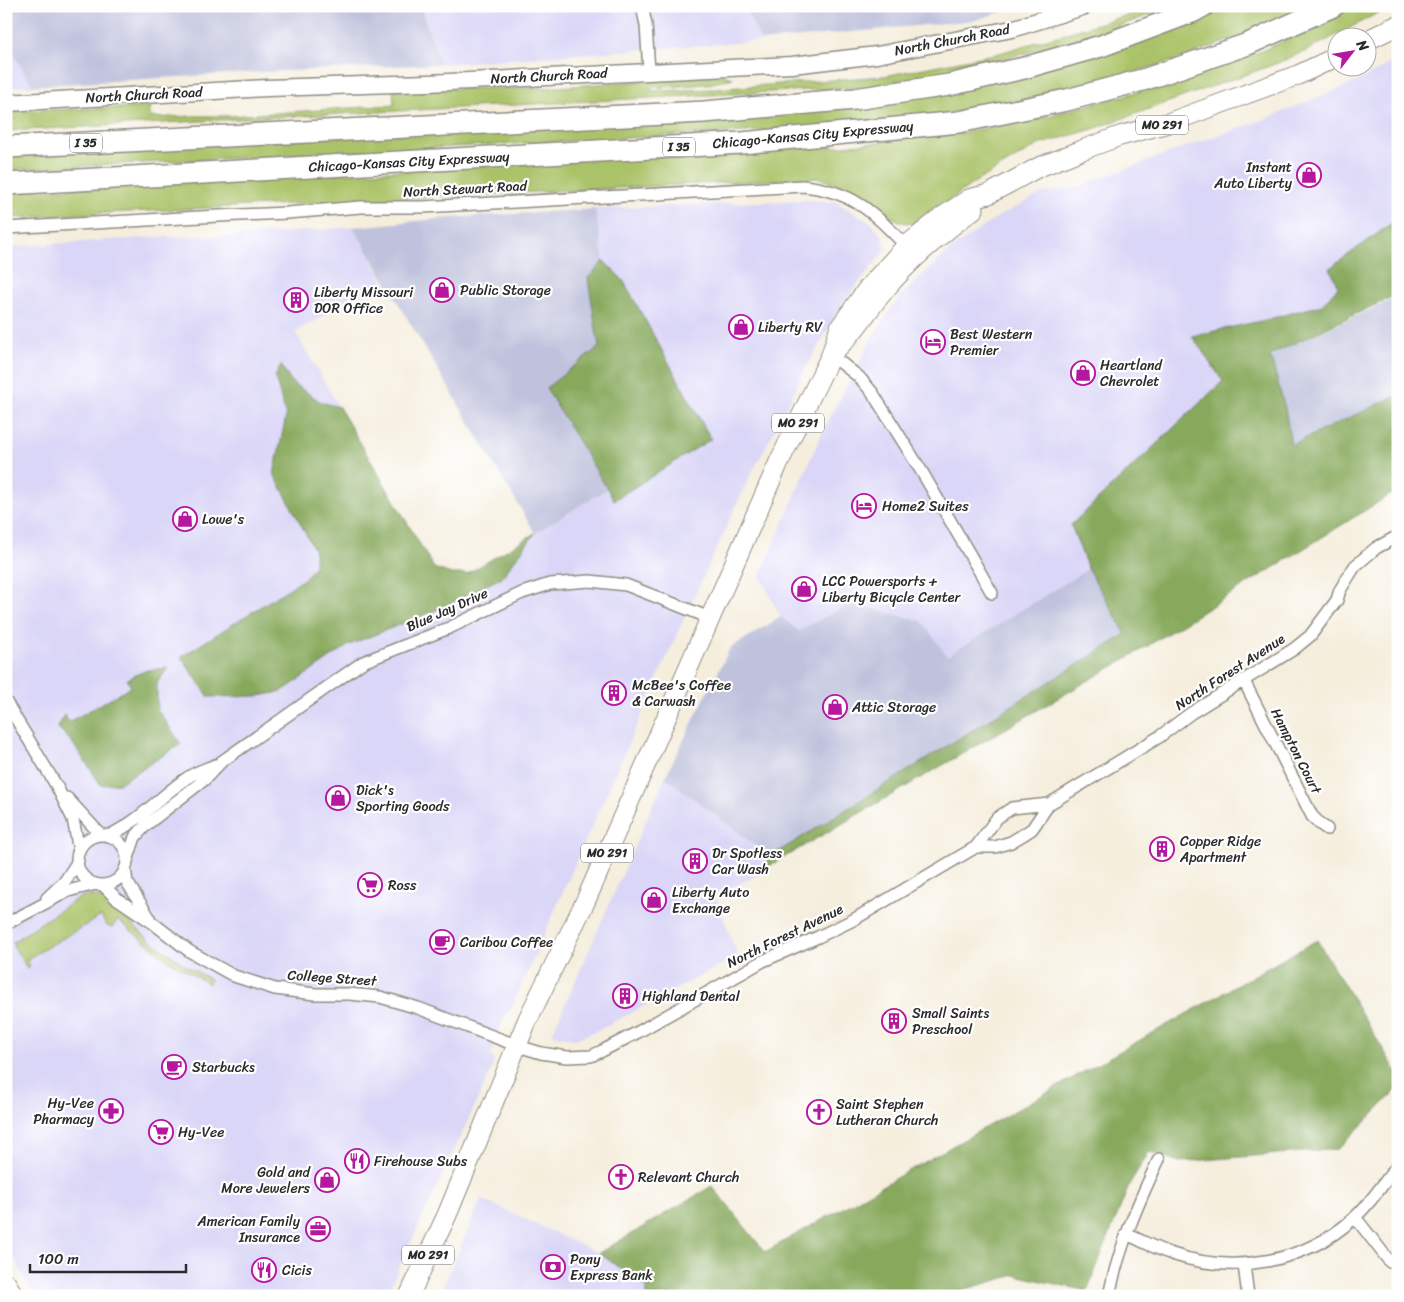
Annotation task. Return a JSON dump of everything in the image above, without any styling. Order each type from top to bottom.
[{"type":"highway","name":"I 35","points":[[6,147],[704,112],[855,99],[949,85],[1024,68],[1101,46],[1203,6]]},
{"type":"highway","name":"Chicago-Kansas City Expressway","points":[[6,184],[742,143],[959,122],[1067,100],[1146,79],[1248,44],[1333,6]]},
{"type":"main road","name":"North Church Road","points":[[6,103],[267,88],[428,83],[792,65],[877,55],[1012,29],[1085,6]]},
{"type":"main road","points":[[1376,37],[1398,25]]},
{"type":"main road","name":"MO 291","points":[[409,1296],[446,1215],[527,1021],[586,900],[779,462],[831,355],[840,328],[853,309],[877,277],[906,246],[963,202],[989,194],[1036,168],[1082,150],[1178,120],[1298,75],[1326,62]]},
{"type":"main road","name":"MO 291","points":[[831,355],[849,338],[883,291],[916,256],[976,208],[989,194]]},
{"type":"main road","points":[[6,1283],[14,1296]]},
{"type":"street","points":[[642,6],[646,25],[649,71]]},
{"type":"street","name":"North Stewart Road","points":[[6,228],[287,213],[361,207],[423,207],[803,186],[834,191],[862,205],[906,246]]},
{"type":"street","points":[[831,355],[860,377],[881,404],[992,593]]},
{"type":"street","name":"North Forest Avenue","points":[[976,847],[995,847],[1011,842],[1032,829],[1049,804],[1159,737],[1191,713],[1244,681],[1310,636],[1337,600],[1340,590],[1355,566],[1376,548],[1398,536]]},
{"type":"street","name":"Blue Jay Drive","points":[[105,835],[124,829],[188,777],[221,762],[362,662],[449,628],[522,593],[550,584],[590,580],[626,585],[710,618]]},
{"type":"street","name":"Hampton Court","points":[[1244,681],[1312,816],[1327,829]]},
{"type":"street","points":[[6,702],[56,785],[73,819],[78,856],[83,875],[99,884]]},
{"type":"street","name":"Blue Jay Drive","points":[[126,865],[135,838],[146,825],[204,780],[221,762]]},
{"type":"street","points":[[6,924],[68,891],[116,880],[126,865],[126,852],[122,845],[116,839],[105,835],[56,785]]},
{"type":"street","name":"North Forest Avenue","points":[[518,1046],[541,1053],[567,1057],[591,1056],[602,1051],[763,961],[853,920],[976,847],[997,818],[1012,808],[1049,804]]},
{"type":"street","points":[[39,906],[65,881],[88,840],[105,835]]},
{"type":"street","name":"College Street","points":[[126,865],[127,882],[153,923]]},
{"type":"street","name":"College Street","points":[[99,884],[189,951],[234,976],[275,989],[315,994],[380,996],[441,1016],[518,1046]]},
{"type":"street","points":[[1109,1296],[1118,1257],[1126,1234],[1159,1159]]},
{"type":"street","points":[[1126,1234],[1170,1254],[1207,1262],[1244,1265],[1276,1260],[1315,1245],[1346,1225],[1355,1217],[1398,1165]]},
{"type":"street","points":[[1355,1217],[1390,1262]]},
{"type":"street","points":[[1244,1265],[1248,1296]]},
{"type":"shaded area","points":[[6,6],[420,6],[441,64],[243,73],[32,86],[6,41]]},
{"type":"shaded area","points":[[420,6],[744,6],[761,41],[441,64]]},
{"type":"shaded area","points":[[744,6],[1018,6],[976,20],[761,41]]},
{"type":"shaded area","points":[[6,41],[32,86],[6,87]]},
{"type":"shaded area","points":[[1398,59],[1398,221],[1396,220],[1330,268],[1338,287],[1322,305],[1193,336],[1223,381],[1071,525],[1088,569],[947,656],[922,621],[850,603],[799,631],[781,617],[760,577],[820,437],[871,339],[900,296],[951,249],[999,216],[1042,193],[1074,188],[1268,118],[1363,78],[1376,78],[1376,71]]},
{"type":"shaded area","points":[[806,200],[836,202],[870,222],[882,236],[887,248],[843,303],[803,373],[747,482],[682,623],[512,1007],[503,1019],[491,1055],[494,1062],[490,1073],[386,1296],[35,1296],[6,1244],[6,247],[156,237],[239,236],[353,227],[384,282],[295,332],[339,407],[321,402],[291,382],[281,366],[275,377],[286,416],[274,475],[315,551],[315,566],[304,579],[182,656],[209,697],[258,696],[281,692],[349,645],[446,606],[502,577],[535,533],[607,489],[613,499],[711,439],[623,280],[604,261],[595,209]]},
{"type":"shaded area","points":[[595,209],[604,261],[588,278],[599,347],[547,388],[607,489],[535,533],[353,227],[447,218]]},
{"type":"shaded area","points":[[1398,297],[1398,395],[1291,445],[1285,408],[1270,355]]},
{"type":"shaded area","points":[[1088,569],[1126,634],[770,857],[665,777],[730,648],[781,617],[799,631],[850,603],[922,621],[947,656]]},
{"type":"shaded area","points":[[665,777],[770,857],[762,873],[715,896],[738,956],[599,1030],[575,1039],[552,1034]]},
{"type":"shaded area","points":[[481,1199],[599,1253],[646,1287],[646,1296],[439,1296]]},
{"type":"green space","points":[[1158,6],[1176,6],[1089,36],[985,64],[866,87],[6,131],[6,111],[150,107],[151,118],[230,116],[394,105],[393,89],[543,88],[723,75],[733,78],[709,84],[650,88],[652,91],[715,89],[884,76],[1000,53]]},
{"type":"green space","points":[[1225,6],[1312,6],[1287,19],[1170,62],[1049,95],[934,116],[858,126],[6,170],[6,155],[811,112],[1157,33]]},
{"type":"green space","points":[[1356,6],[1391,6],[1349,28],[1326,28],[1326,40],[1275,64],[1093,129],[1038,145],[972,184],[917,223],[908,223],[892,218],[856,192],[819,178],[6,218],[6,192],[843,146],[961,133],[1044,117],[1156,87],[1238,61],[1305,32]]},
{"type":"green space","points":[[1396,220],[1398,221],[1398,294],[1270,355],[1285,408],[1291,445],[1398,395],[1398,490],[1141,650],[764,869],[770,857],[1126,634],[1088,569],[1071,525],[1223,381],[1192,336],[1322,305],[1338,287],[1330,268]]},
{"type":"green space","points":[[604,261],[623,280],[711,439],[614,500],[546,388],[599,347],[588,278]]},
{"type":"green space","points":[[281,365],[291,382],[321,402],[339,407],[434,568],[451,574],[467,574],[535,533],[502,577],[446,606],[349,645],[281,692],[258,696],[209,697],[181,657],[304,579],[315,566],[315,551],[274,474],[286,416],[275,377]]},
{"type":"green space","points":[[168,668],[157,683],[157,709],[181,744],[120,783],[101,785],[72,742],[58,728],[64,715],[69,722],[131,687],[127,679],[147,670]]},
{"type":"green space","points":[[84,896],[94,896],[105,900],[152,942],[188,967],[210,979],[209,984],[168,960],[118,920],[112,927],[107,926],[101,916],[27,959],[30,966],[27,968],[13,942],[75,900]]},
{"type":"green space","points":[[1317,940],[1398,1074],[1398,1089],[1338,1149],[1180,1162],[1149,1152],[1130,1183],[1087,1291],[1015,1275],[966,1289],[960,1296],[646,1296],[646,1287],[599,1253],[712,1186],[765,1252]]},
{"type":"place","name":"Instant Auto Liberty","points":[[1309,175]]},
{"type":"place","name":"Public Storage","points":[[442,290]]},
{"type":"place","name":"Liberty Missouri DOR Office","points":[[296,300]]},
{"type":"place","name":"Liberty RV","points":[[741,327]]},
{"type":"place","name":"Best Western Premier","points":[[933,342]]},
{"type":"place","name":"Heartland Chevrolet","points":[[1083,373]]},
{"type":"place","name":"Home2 Suites","points":[[864,506]]},
{"type":"place","name":"Lowe's","points":[[185,519]]},
{"type":"place","name":"LCC Powersports + Liberty Bicycle Center","points":[[804,589]]},
{"type":"place","name":"McBee's Coffee & Carwash","points":[[614,693]]},
{"type":"place","name":"Attic Storage","points":[[835,707]]},
{"type":"place","name":"Dick's Sporting Goods","points":[[338,798]]},
{"type":"place","name":"Copper Ridge Apartment","points":[[1162,849]]},
{"type":"place","name":"Dr Spotless Car Wash","points":[[695,861]]},
{"type":"place","name":"Ross","points":[[370,885]]},
{"type":"place","name":"Liberty Auto Exchange","points":[[654,900]]},
{"type":"place","name":"Caribou Coffee","points":[[442,942]]},
{"type":"place","name":"Highland Dental","points":[[625,996]]},
{"type":"place","name":"Small Saints Preschool","points":[[894,1021]]},
{"type":"place","name":"Starbucks","points":[[174,1067]]},
{"type":"place","name":"Hy-Vee Pharmacy","points":[[111,1111]]},
{"type":"place","name":"Saint Stephen Lutheran Church","points":[[819,1112]]},
{"type":"place","name":"Hy-Vee","points":[[161,1132]]},
{"type":"place","name":"Firehouse Subs","points":[[357,1161]]},
{"type":"place","name":"Relevant Church","points":[[621,1177]]},
{"type":"place","name":"Gold and More Jewelers","points":[[327,1180]]},
{"type":"place","name":"American Family Insurance","points":[[318,1229]]},
{"type":"place","name":"Pony Express Bank","points":[[553,1267]]},
{"type":"place","name":"Cicis","points":[[264,1270]]}]
